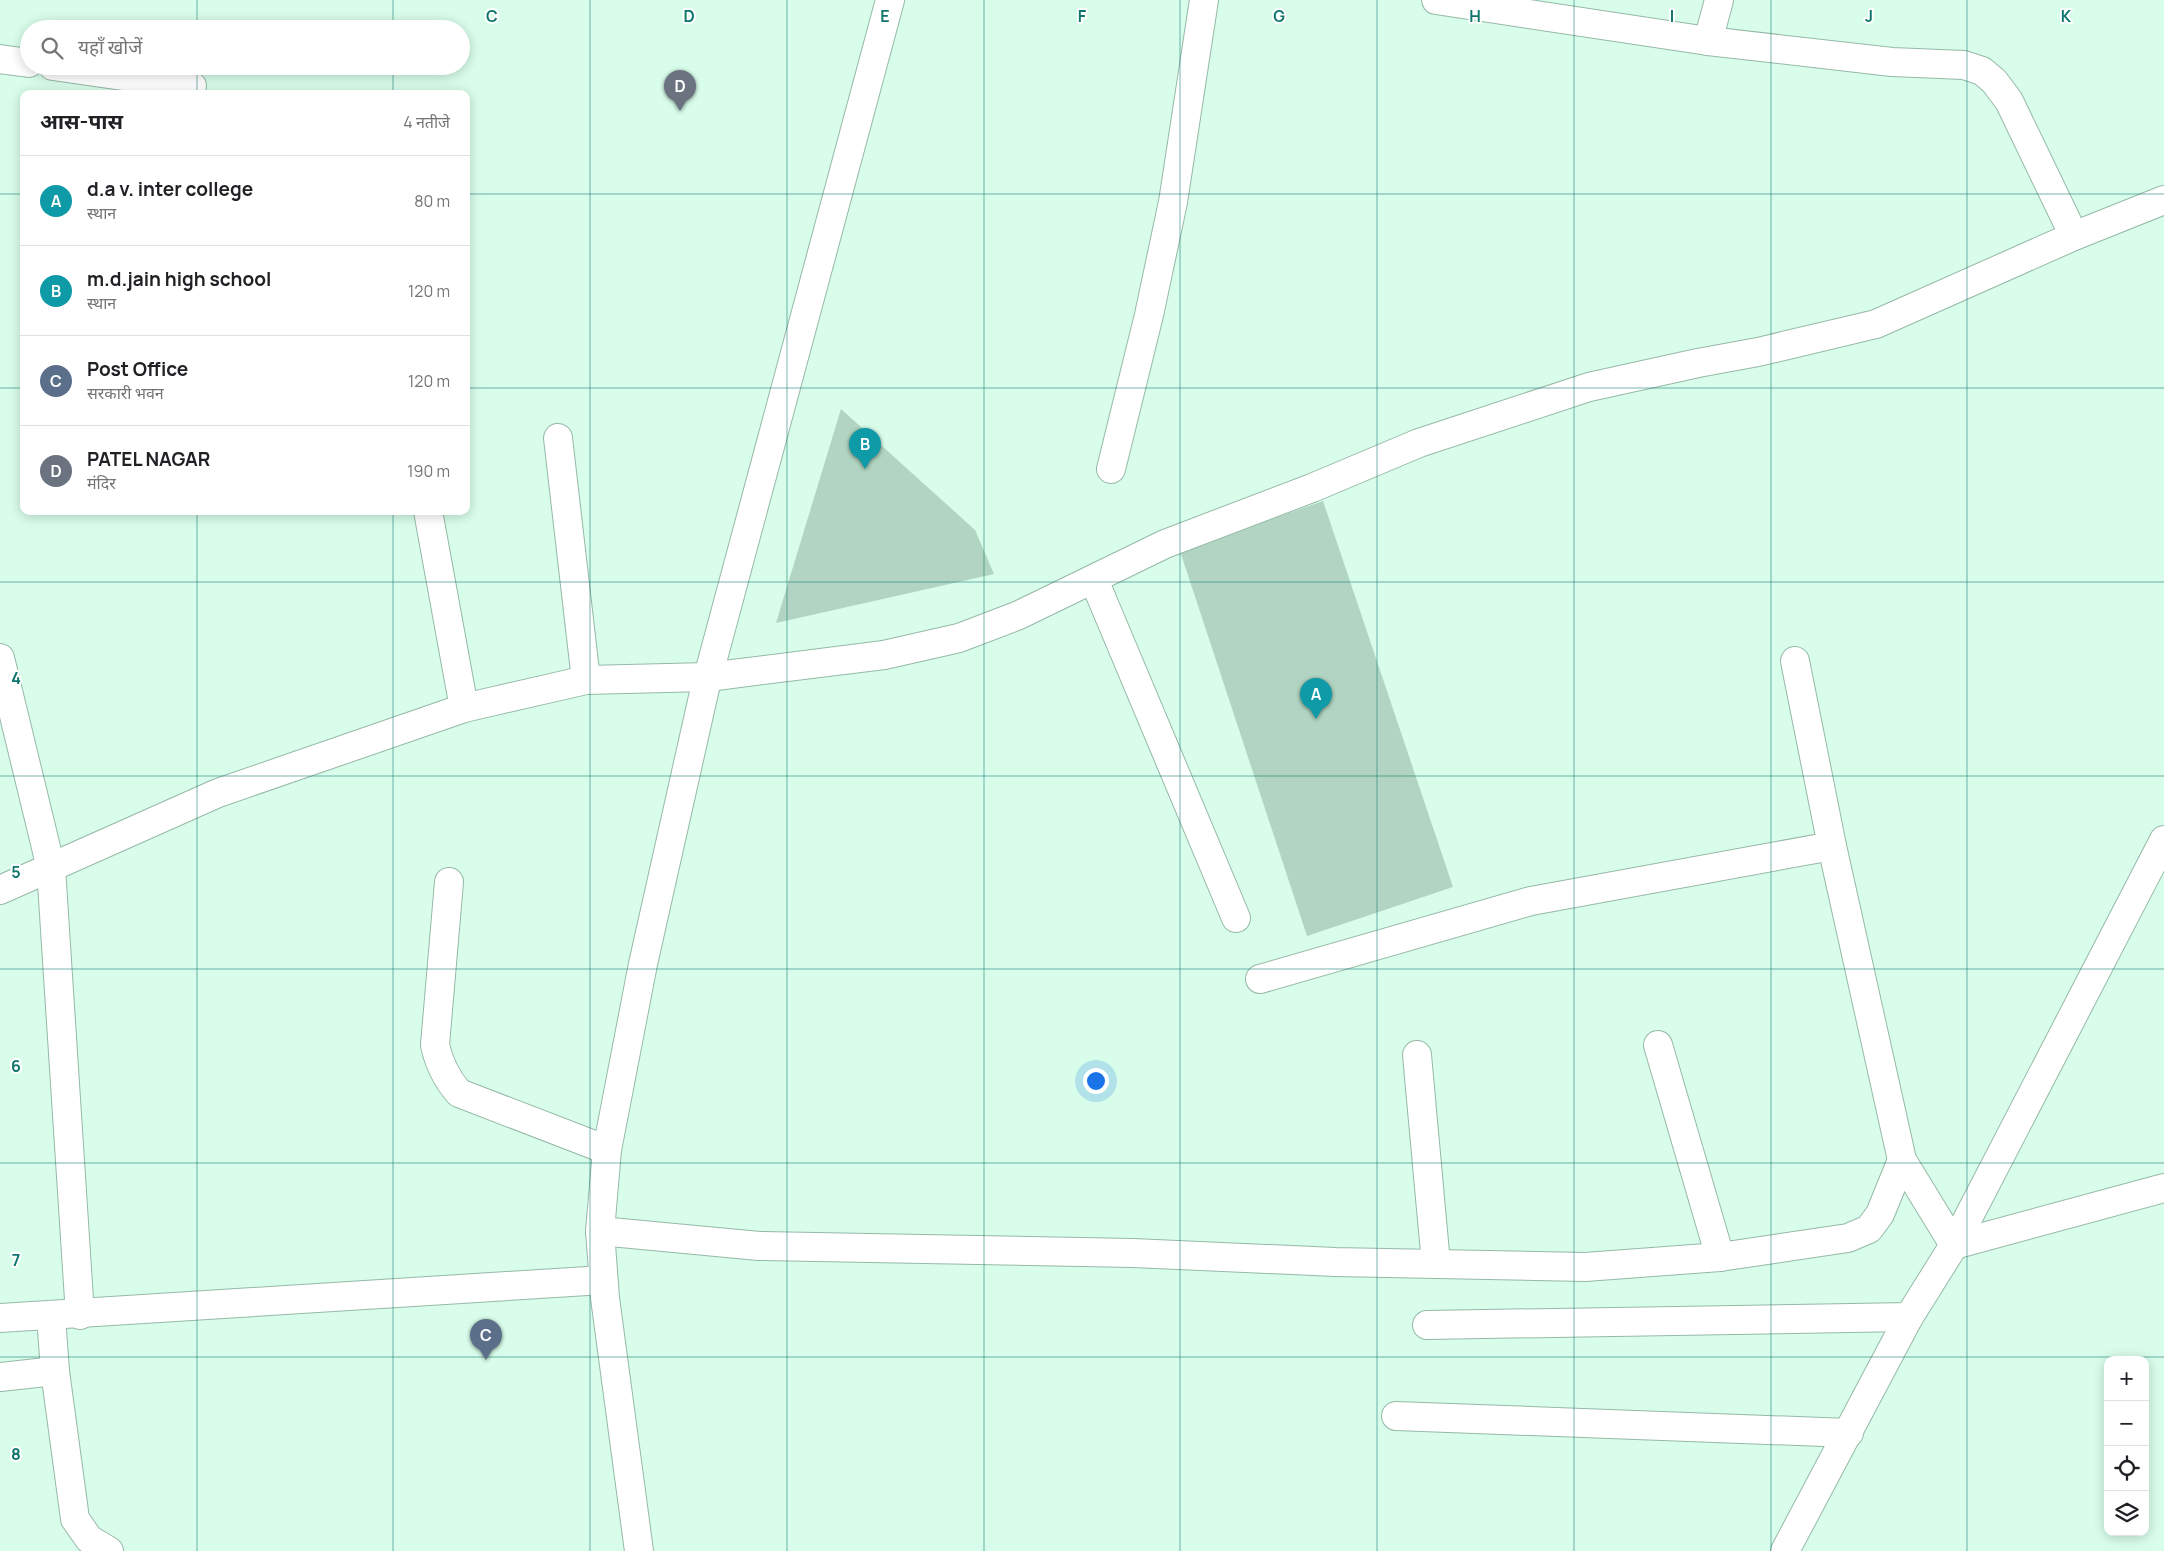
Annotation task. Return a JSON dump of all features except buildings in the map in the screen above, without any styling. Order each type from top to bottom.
[{"type":"street","points":[[639,1551],[603,1280],[600,1231],[607,1150],[643,964],[708,677],[890,0]]},
{"type":"street","points":[[1111,469],[1149,315],[1173,202],[1204,0]]},
{"type":"street","points":[[1436,0],[1708,41],[1892,62],[1964,65],[1982,71],[1994,81],[2009,101],[2074,236]]},
{"type":"street","points":[[1708,41],[1719,0]]},
{"type":"street","points":[[0,59],[20,62]]},
{"type":"street","points":[[116,75],[192,86]]},
{"type":"street","points":[[0,890],[218,793],[464,708],[586,680],[708,677],[884,655],[959,638],[1094,580],[1165,544],[1312,488],[1419,443],[1588,387],[1758,352],[1876,324],[2074,236],[2164,200]]},
{"type":"street","points":[[558,438],[586,680]]},
{"type":"street","points":[[429,515],[464,708]]},
{"type":"street","points":[[1094,580],[1236,918]]},
{"type":"street","points":[[0,658],[51,868],[80,1314]]},
{"type":"street","points":[[1795,660],[1832,846],[1902,1160],[1954,1245]]},
{"type":"street","points":[[1785,1551],[1909,1317],[1954,1245],[2164,840]]},
{"type":"street","points":[[1260,979],[1531,901],[1832,846]]},
{"type":"street","points":[[449,882],[435,1045],[439,1062],[447,1078],[458,1093],[607,1150]]},
{"type":"street","points":[[1658,1045],[1720,1257]]},
{"type":"street","points":[[1417,1055],[1436,1264]]},
{"type":"street","points":[[600,1231],[759,1246],[1133,1253],[1335,1262],[1585,1267],[1720,1257],[1848,1238],[1868,1229],[1880,1214],[1902,1160]]},
{"type":"street","points":[[1954,1245],[2164,1188]]},
{"type":"street","points":[[0,1318],[603,1280]]},
{"type":"street","points":[[51,1316],[55,1371],[76,1519],[89,1539],[109,1551]]},
{"type":"street","points":[[1427,1325],[1909,1317]]},
{"type":"street","points":[[0,1378],[55,1371]]},
{"type":"street","points":[[1396,1416],[1849,1433]]},
{"type":"place","name":"PATEL NAGAR","points":[[680,111]]},
{"type":"place","name":"m.d.jain high school","points":[[865,469]]},
{"type":"place","name":"d.a v. inter college","points":[[1316,719]]},
{"type":"place","name":"Post Office","points":[[486,1360]]}]
